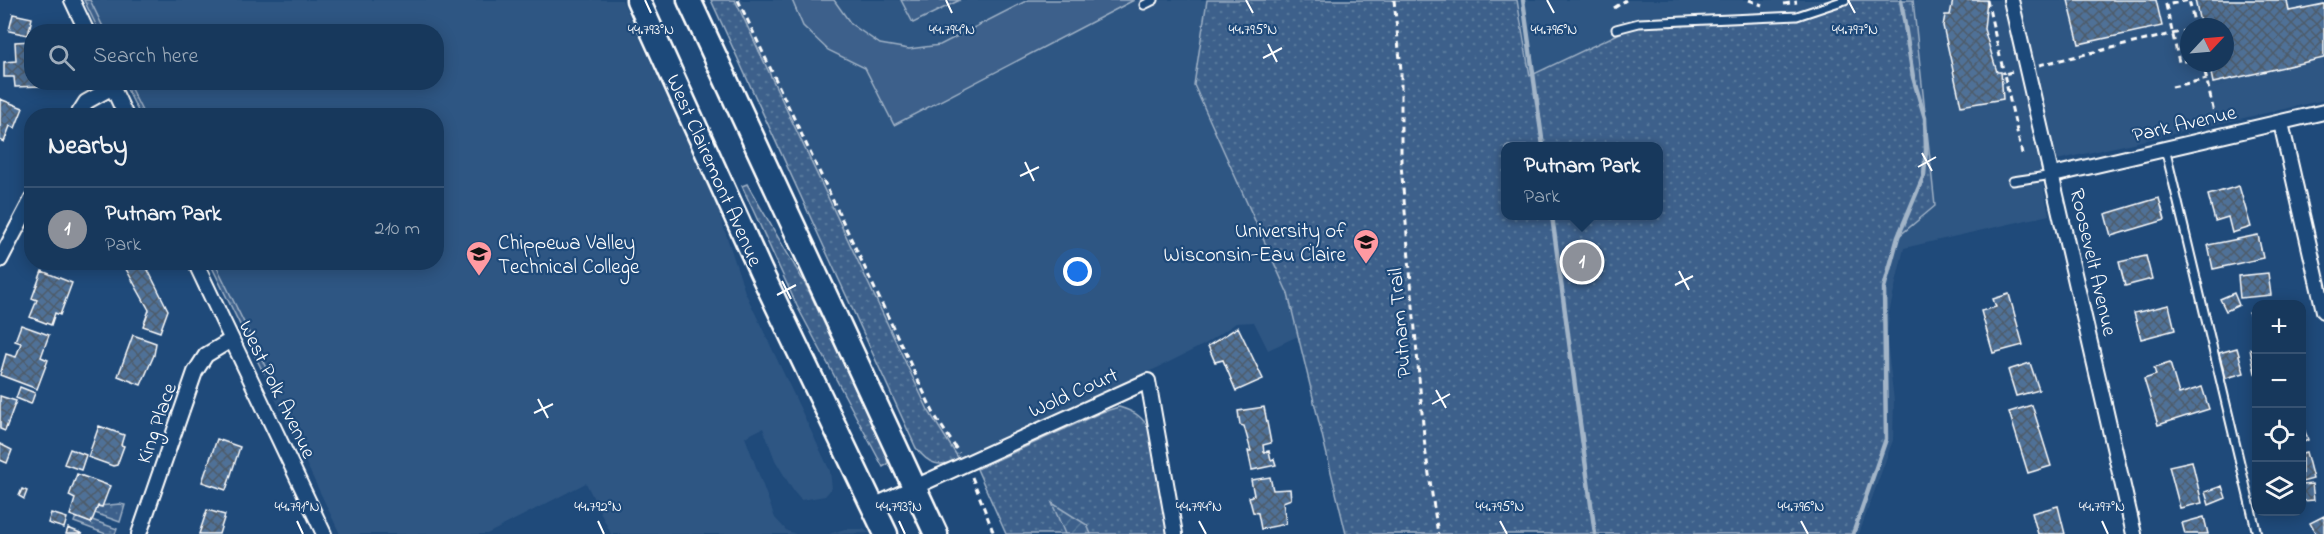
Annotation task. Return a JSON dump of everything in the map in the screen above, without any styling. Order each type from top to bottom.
[{"type":"main road","name":"West Clairemont Avenue","points":[[638,0],[762,272],[886,534]]},
{"type":"main road","points":[[689,0],[936,534]]},
{"type":"street","points":[[72,0],[83,24]]},
{"type":"street","name":"Roosevelt Avenue","points":[[2012,0],[2134,534]]},
{"type":"street","points":[[82,108],[86,102],[104,90]]},
{"type":"street","points":[[113,90],[122,108]]},
{"type":"street","name":"Park Avenue","points":[[2053,175],[2324,112]]},
{"type":"street","points":[[2281,123],[2324,311]]},
{"type":"street","points":[[0,260],[24,214]]},
{"type":"street","name":"West Polk Avenue","points":[[199,270],[324,534]]},
{"type":"street","name":"King Place","points":[[139,534],[195,372],[206,355],[231,340]]},
{"type":"street","name":"Wold Court","points":[[873,506],[1148,381],[1175,534]]},
{"type":"lane","points":[[1144,5],[1154,0]]},
{"type":"lane","points":[[1616,29],[1639,24],[1797,16],[1845,0]]},
{"type":"lane","points":[[2165,148],[2257,534]]},
{"type":"lane","points":[[2013,182],[2053,175]]},
{"type":"path","points":[[738,0],[935,416],[966,463],[994,534]]},
{"type":"path","name":"Putnam Trail","points":[[1394,0],[1401,70],[1401,164],[1425,448],[1438,534]]},
{"type":"path","points":[[1614,8],[1626,0]]},
{"type":"path","points":[[1749,0],[1766,6]]},
{"type":"path","points":[[1986,0],[2004,75]]},
{"type":"path","points":[[2180,62],[2166,5],[2189,0],[2193,18]]},
{"type":"path","points":[[1776,5],[1797,2]]},
{"type":"path","points":[[2046,64],[2180,32]]},
{"type":"path","points":[[2205,72],[2216,118]]},
{"type":"path","points":[[2172,87],[2207,79]]},
{"type":"shaded area","name":"Chippewa Valley Technical College","points":[[84,0],[622,0],[717,207],[745,292],[830,471],[832,488],[825,496],[801,500],[775,460],[763,428],[745,437],[775,518],[787,531],[796,534],[611,534],[586,483],[487,534],[340,534],[213,270],[444,270],[444,108],[136,108],[128,90],[444,90],[444,24],[96,24]]},
{"type":"shaded area","points":[[84,0],[90,0],[102,24],[96,24]]},
{"type":"shaded area","name":"University of Wisconsin-Eau Claire","points":[[711,0],[2324,0],[2324,100],[2039,164],[2049,215],[1904,248],[1889,313],[1887,341],[1894,401],[1893,440],[1859,534],[1346,534],[1298,336],[1268,350],[1254,322],[1236,323],[1207,343],[1159,367],[951,463],[940,465],[930,463],[916,448]]},
{"type":"shaded area","points":[[711,0],[735,0],[928,410],[959,459],[940,464],[935,463],[916,448]]},
{"type":"shaded area","points":[[792,0],[834,0],[851,24],[880,44],[909,49],[940,45],[1028,0],[1134,0],[894,125],[865,68],[828,50],[803,26]]},
{"type":"shaded area","points":[[901,0],[960,0],[913,23]]},
{"type":"shaded area","points":[[1207,0],[1517,0],[1530,76],[1639,24],[1797,16],[1845,0],[1913,0],[1935,206],[1898,237],[1884,287],[1886,439],[1853,534],[1346,534],[1288,294],[1194,85]]},
{"type":"shaded area","points":[[128,90],[132,90],[140,108],[136,108]]},
{"type":"shaded area","points":[[747,184],[807,287],[886,454],[888,464],[883,467],[797,306],[742,186]]},
{"type":"shaded area","points":[[213,270],[218,270],[268,372],[263,372]]},
{"type":"shaded area","points":[[1119,407],[1138,416],[1151,432],[1169,534],[1006,534],[977,469],[1102,412]]},
{"type":"shaded area","points":[[1052,503],[1087,525],[1091,534],[1065,534]]},
{"type":"shaded area","points":[[125,505],[120,522],[95,513],[98,506]]},
{"type":"shaded area","points":[[76,517],[117,529],[115,534],[106,534],[74,522]]},
{"type":"shaded area","points":[[845,529],[863,529],[870,533],[829,534]]},
{"type":"building","points":[[1953,0],[1987,0],[1984,29],[1997,72],[2001,72],[2003,99],[1961,106],[1943,26],[1945,15],[1950,15]]},
{"type":"building","points":[[2068,0],[2156,0],[2162,26],[2079,44]]},
{"type":"building","points":[[2195,0],[2287,0],[2289,11],[2324,4],[2324,58],[2213,83],[2211,72],[2234,72],[2234,18],[2199,18]]},
{"type":"building","points":[[13,14],[32,18],[31,24],[24,24],[24,34],[9,31]]},
{"type":"building","points":[[24,41],[24,87],[15,87],[14,77],[4,77],[4,62],[16,61],[15,42]]},
{"type":"building","points":[[0,99],[23,108],[15,128],[10,126],[4,142],[0,140]]},
{"type":"building","points":[[2239,186],[2251,227],[2232,233],[2228,217],[2215,221],[2208,195]]},
{"type":"building","points":[[2159,198],[2165,220],[2111,236],[2105,214]]},
{"type":"building","points":[[2258,235],[2263,258],[2213,269],[2208,245]]},
{"type":"building","points":[[2146,256],[2152,279],[2125,286],[2119,262]]},
{"type":"building","points":[[127,270],[148,270],[168,310],[160,332],[143,326],[149,310]]},
{"type":"building","points":[[42,271],[72,283],[60,315],[55,313],[51,325],[30,317],[37,300],[32,298]]},
{"type":"building","points":[[2268,273],[2271,295],[2240,298],[2238,276]]},
{"type":"building","points":[[2234,293],[2239,305],[2226,311],[2220,299]]},
{"type":"building","points":[[2009,294],[2023,345],[1993,353],[1981,311],[1996,307],[1993,299]]},
{"type":"building","points":[[2169,305],[2175,330],[2141,339],[2134,313]]},
{"type":"building","points":[[21,325],[49,335],[41,357],[48,360],[37,389],[0,375],[6,354],[16,357],[21,343],[15,341]]},
{"type":"building","points":[[1238,327],[1263,379],[1236,391],[1223,360],[1215,362],[1208,346]]},
{"type":"building","points":[[133,335],[156,343],[154,355],[141,385],[118,376]]},
{"type":"building","points":[[2237,348],[2244,373],[2226,378],[2219,353]]},
{"type":"building","points":[[2030,363],[2039,390],[2016,396],[2008,370]]},
{"type":"building","points":[[2170,363],[2179,394],[2202,387],[2209,409],[2158,425],[2144,379],[2156,375],[2154,368]]},
{"type":"building","points":[[20,387],[35,393],[31,404],[16,398]]},
{"type":"building","points":[[0,396],[16,401],[5,431],[0,429]]},
{"type":"building","points":[[2032,405],[2051,466],[2028,473],[2009,412]]},
{"type":"building","points":[[1264,407],[1271,443],[1263,445],[1264,452],[1269,451],[1271,460],[1274,459],[1276,465],[1252,470],[1248,451],[1251,451],[1244,426],[1240,425],[1238,411]]},
{"type":"building","points":[[99,426],[124,435],[121,445],[124,446],[117,465],[113,466],[88,457]]},
{"type":"building","points":[[217,439],[240,447],[226,490],[202,482]]},
{"type":"building","points":[[0,444],[12,450],[7,463],[0,460]]},
{"type":"building","points":[[70,449],[86,455],[81,470],[64,464]]},
{"type":"building","points":[[2306,452],[2313,479],[2306,481]]},
{"type":"building","points":[[2192,461],[2202,503],[2180,508],[2169,466]]},
{"type":"building","points":[[77,474],[110,486],[102,507],[98,506],[91,523],[70,515],[75,499],[69,496]]},
{"type":"building","points":[[1270,477],[1273,490],[1290,489],[1291,499],[1283,502],[1286,524],[1261,529],[1258,513],[1253,512],[1249,497],[1254,495],[1251,480]]},
{"type":"building","points":[[2312,484],[2314,500],[2306,501],[2306,485]]},
{"type":"building","points":[[2222,486],[2226,498],[2209,505],[2205,492]]},
{"type":"building","points":[[22,489],[27,491],[24,499],[19,496]]},
{"type":"building","points":[[2058,506],[2065,534],[2038,534],[2032,513]]},
{"type":"building","points":[[207,510],[225,515],[219,534],[199,534]]},
{"type":"building","points":[[51,513],[67,518],[64,528],[48,523]]},
{"type":"building","points":[[2324,516],[2324,534],[2316,534],[2310,523]]},
{"type":"building","points":[[2204,517],[2208,534],[2185,534],[2182,523]]},
{"type":"building","points":[[68,528],[83,534],[66,534]]},
{"type":"waterway","points":[[1523,0],[1542,142]]},
{"type":"waterway","points":[[1853,534],[1886,439],[1884,288],[1898,237],[1924,175],[1925,118],[1913,77],[1901,0]]},
{"type":"waterway","points":[[1553,220],[1595,534]]},
{"type":"place","name":"Putnam Park","points":[[1582,262]]},
{"type":"place","name":"University of Wisconsin-Eau Claire","points":[[1366,265]]},
{"type":"place","name":"Chippewa Valley Technical College","points":[[479,277]]}]
